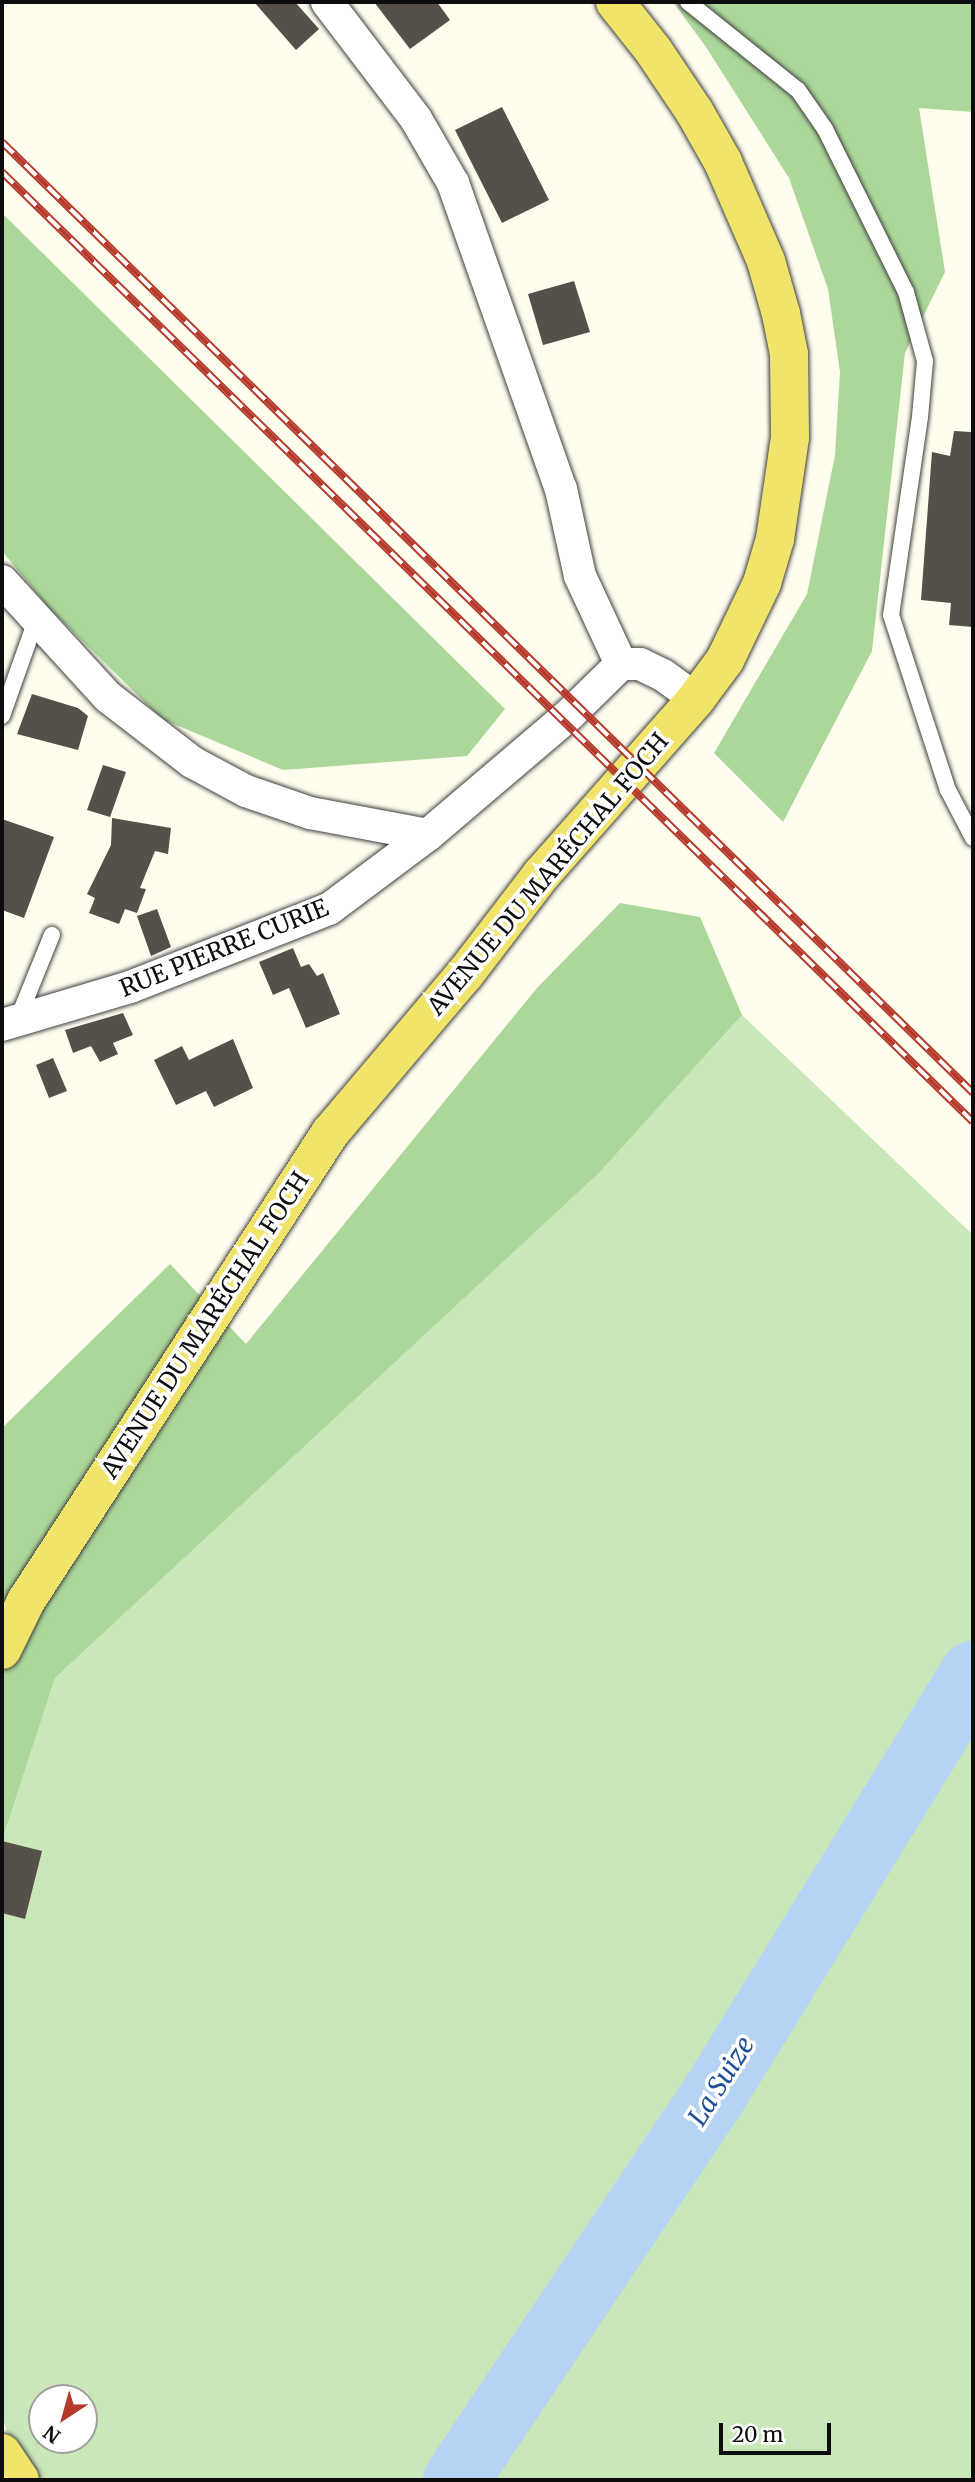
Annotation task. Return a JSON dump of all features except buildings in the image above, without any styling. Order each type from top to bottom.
[{"type":"main road","name":"AVENUE DU MARÉCHAL FOCH","points":[[2,1650],[26,1601],[330,1133],[465,974],[541,875],[696,699],[724,660],[747,619],[775,539],[790,438],[789,354],[766,261],[723,162],[673,80],[615,2]]},
{"type":"main road","points":[[2,2453],[20,2480]]},
{"type":"street","points":[[327,2],[416,119],[453,183],[561,489],[580,576],[621,664],[640,664],[663,675],[696,699]]},
{"type":"street","points":[[2,581],[108,697],[192,762],[246,791],[310,813],[428,835]]},
{"type":"street","name":"RUE PIERRE CURIE","points":[[9,1023],[130,987],[329,909],[428,835],[570,714],[621,664]]},
{"type":"lane","points":[[688,2],[798,90],[825,129],[906,292],[925,361],[920,417],[891,615],[948,790],[973,838]]},
{"type":"lane","points":[[2,716],[36,620]]},
{"type":"lane","points":[[9,1023],[52,935]]},
{"type":"green space","points":[[673,2],[973,2],[973,112],[919,108],[945,272],[905,353],[872,651],[783,822],[714,753],[807,594],[835,455],[840,372],[828,289],[789,178],[706,47]]},
{"type":"green space","points":[[2,213],[505,709],[467,756],[283,770],[162,719],[48,607],[2,551]]},
{"type":"green space","points":[[620,903],[700,917],[742,1015],[599,1173],[55,1678],[2,1841],[2,1428],[170,1264],[246,1344],[537,988]]},
{"type":"green space","points":[[742,1015],[973,1235],[973,2480],[22,2480],[2,2416],[2,1841],[55,1678],[599,1173]]},
{"type":"waterway","name":"La Suize","points":[[456,2480],[712,2098],[973,1674]]},
{"type":"railway","points":[[2,142],[973,1093]]},
{"type":"railway","points":[[2,172],[973,1122]]}]
